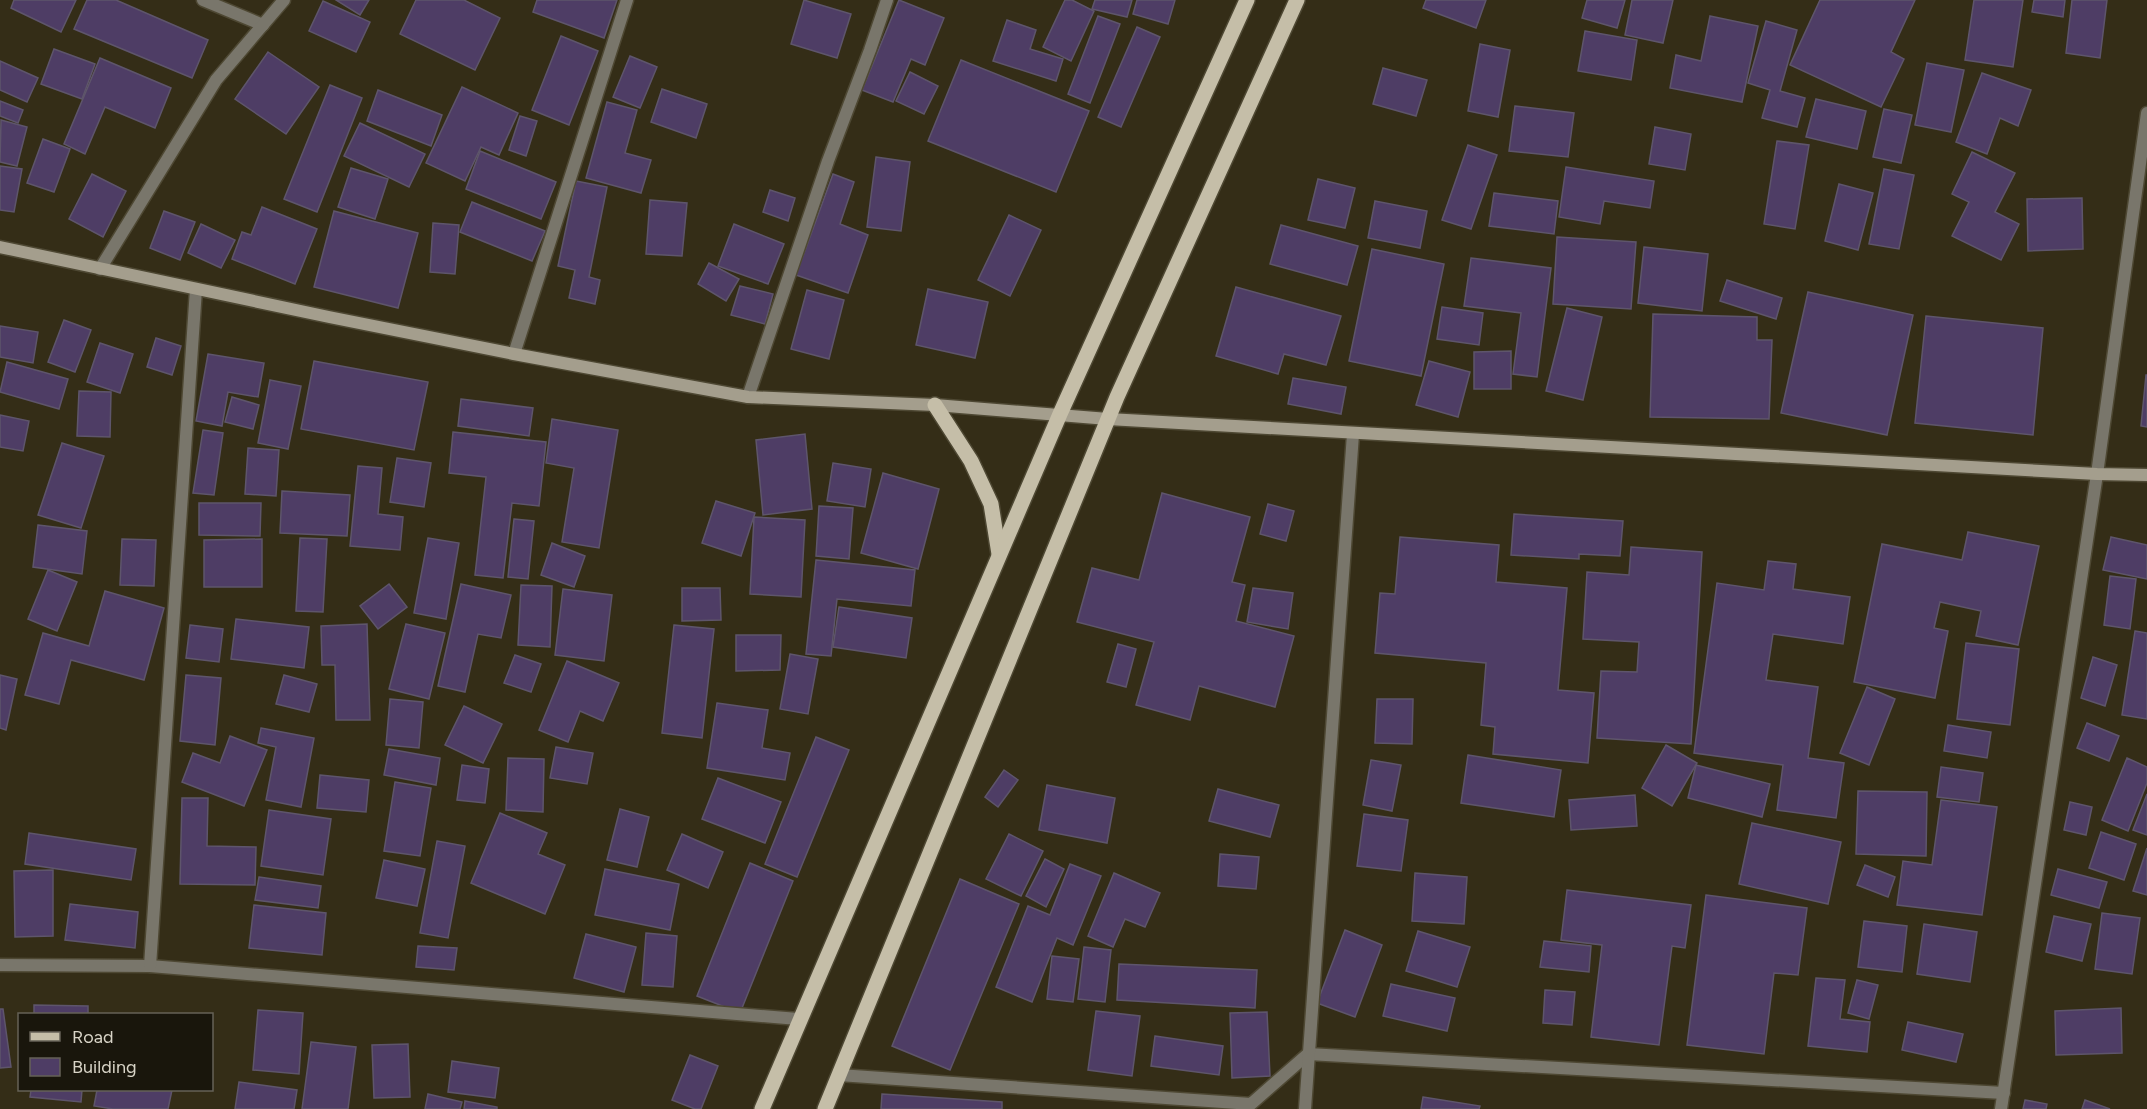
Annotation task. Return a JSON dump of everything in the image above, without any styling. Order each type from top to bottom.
[{"type":"main road","points":[[762,1109],[798,1019],[1060,414],[1247,0]]},
{"type":"main road","points":[[825,1109],[1108,419],[1297,0]]},
{"type":"main road","points":[[0,247],[514,354],[748,397],[935,405],[1108,419],[1353,434],[2147,475]]},
{"type":"main road","points":[[935,405],[971,461],[991,504],[999,554]]},
{"type":"street","points":[[203,0],[262,25]]},
{"type":"street","points":[[100,269],[216,80],[284,0]]},
{"type":"street","points":[[514,354],[627,0]]},
{"type":"street","points":[[748,397],[828,160],[887,0]]},
{"type":"street","points":[[2001,1109],[2097,474],[2147,113]]},
{"type":"street","points":[[150,966],[196,289]]},
{"type":"street","points":[[1305,1109],[1353,434]]},
{"type":"street","points":[[0,965],[150,966],[798,1019]]},
{"type":"street","points":[[839,1075],[1251,1104],[1308,1054],[2004,1092]]},
{"type":"building","points":[[14,0],[76,0],[61,32],[11,8]]},
{"type":"building","points":[[87,0],[116,0],[208,40],[192,78],[74,29]]},
{"type":"building","points":[[336,0],[369,0],[360,15]]},
{"type":"building","points":[[416,0],[464,0],[500,18],[475,70],[400,34]]},
{"type":"building","points":[[537,0],[617,0],[604,38],[533,12]]},
{"type":"building","points":[[804,0],[851,14],[837,58],[791,44]]},
{"type":"building","points":[[899,0],[944,18],[925,65],[911,59],[893,102],[862,90]]},
{"type":"building","points":[[1065,0],[1072,0],[1094,11],[1071,61],[1043,47]]},
{"type":"building","points":[[1095,0],[1132,0],[1127,17],[1092,9]]},
{"type":"building","points":[[1137,0],[1175,0],[1168,24],[1133,14]]},
{"type":"building","points":[[1426,0],[1486,0],[1476,28],[1423,8]]},
{"type":"building","points":[[1587,0],[1625,0],[1617,28],[1582,18]]},
{"type":"building","points":[[1632,0],[1673,0],[1663,43],[1625,35]]},
{"type":"building","points":[[1820,0],[1915,0],[1891,52],[1904,59],[1881,107],[1790,65]]},
{"type":"building","points":[[1974,0],[2023,0],[2013,67],[1965,60]]},
{"type":"building","points":[[2034,0],[2065,0],[2063,17],[2032,12]]},
{"type":"building","points":[[2072,0],[2107,0],[2100,58],[2066,53]]},
{"type":"building","points":[[323,1],[370,22],[356,52],[309,31]]},
{"type":"building","points":[[1098,16],[1120,24],[1090,103],[1068,94]]},
{"type":"building","points":[[1710,16],[1758,26],[1742,102],[1670,88],[1676,55],[1701,61]]},
{"type":"building","points":[[1007,20],[1036,30],[1030,49],[1063,59],[1056,81],[993,61]]},
{"type":"building","points":[[1766,21],[1797,30],[1780,91],[1805,98],[1797,127],[1762,118],[1770,90],[1748,83]]},
{"type":"building","points":[[1137,27],[1160,37],[1121,127],[1098,117]]},
{"type":"building","points":[[1585,31],[1637,40],[1631,80],[1578,71]]},
{"type":"building","points":[[561,36],[598,51],[569,125],[532,110]]},
{"type":"building","points":[[1480,44],[1510,50],[1498,117],[1468,111]]},
{"type":"building","points":[[54,49],[95,64],[82,99],[41,84]]},
{"type":"building","points":[[268,52],[319,87],[286,134],[235,99]]},
{"type":"building","points":[[630,56],[657,67],[640,108],[613,97]]},
{"type":"building","points":[[100,58],[171,88],[155,128],[105,107],[85,154],[64,144]]},
{"type":"building","points":[[961,60],[1089,111],[1056,192],[928,141]]},
{"type":"building","points":[[0,61],[38,78],[27,102],[0,90]]},
{"type":"building","points":[[1927,63],[1964,70],[1951,132],[1915,125]]},
{"type":"building","points":[[1383,68],[1427,80],[1416,116],[1373,104]]},
{"type":"building","points":[[910,72],[938,86],[924,114],[896,101]]},
{"type":"building","points":[[1982,73],[2031,90],[2018,126],[2000,118],[1987,154],[1956,142]]},
{"type":"building","points":[[330,85],[362,98],[317,212],[284,199]]},
{"type":"building","points":[[462,87],[518,113],[499,155],[481,147],[465,181],[426,163]]},
{"type":"building","points":[[662,89],[707,104],[696,138],[651,122]]},
{"type":"building","points":[[378,90],[442,115],[431,146],[367,121]]},
{"type":"building","points":[[1816,99],[1866,111],[1857,149],[1806,137]]},
{"type":"building","points":[[0,101],[23,110],[18,123],[0,116]]},
{"type":"building","points":[[607,102],[637,110],[625,153],[651,160],[641,193],[586,178]]},
{"type":"building","points":[[1515,106],[1574,113],[1568,157],[1509,151]]},
{"type":"building","points":[[1884,109],[1912,115],[1901,163],[1873,157]]},
{"type":"building","points":[[520,116],[537,121],[526,156],[509,150]]},
{"type":"building","points":[[1,120],[27,127],[17,166],[0,162]]},
{"type":"building","points":[[360,123],[425,154],[409,187],[344,156]]},
{"type":"building","points":[[1655,127],[1691,134],[1685,170],[1649,164]]},
{"type":"building","points":[[43,139],[70,149],[54,192],[27,183]]},
{"type":"building","points":[[1777,141],[1809,145],[1795,229],[1764,224]]},
{"type":"building","points":[[1468,145],[1497,155],[1471,229],[1442,220]]},
{"type":"building","points":[[480,151],[556,182],[541,219],[466,189]]},
{"type":"building","points":[[1972,152],[2015,173],[1995,212],[2019,224],[2001,260],[1952,236],[1969,202],[1952,194]]},
{"type":"building","points":[[876,157],[910,162],[901,231],[867,227]]},
{"type":"building","points":[[0,166],[22,169],[14,212],[0,210]]},
{"type":"building","points":[[1566,167],[1654,181],[1650,208],[1604,201],[1600,224],[1559,217]]},
{"type":"building","points":[[351,168],[388,179],[375,219],[338,207]]},
{"type":"building","points":[[1884,169],[1914,175],[1899,249],[1869,244]]},
{"type":"building","points":[[92,174],[126,191],[103,237],[69,219]]},
{"type":"building","points":[[833,174],[854,182],[840,224],[868,235],[848,293],[796,275]]},
{"type":"building","points":[[1318,179],[1355,188],[1345,228],[1308,220]]},
{"type":"building","points":[[576,181],[607,187],[589,277],[600,280],[595,304],[569,298],[575,270],[558,266]]},
{"type":"building","points":[[1839,184],[1873,193],[1858,250],[1825,241]]},
{"type":"building","points":[[770,190],[795,198],[788,221],[763,212]]},
{"type":"building","points":[[1494,193],[1558,201],[1554,234],[1489,226]]},
{"type":"building","points":[[2082,198],[2083,249],[2028,251],[2027,199]]},
{"type":"building","points":[[650,200],[687,203],[682,256],[646,254]]},
{"type":"building","points":[[1375,201],[1427,211],[1420,248],[1368,238]]},
{"type":"building","points":[[472,202],[545,231],[532,261],[460,232]]},
{"type":"building","points":[[262,207],[317,229],[295,284],[232,259],[242,232],[251,235]]},
{"type":"building","points":[[164,211],[195,222],[180,260],[150,248]]},
{"type":"building","points":[[334,211],[418,233],[398,308],[314,287]]},
{"type":"building","points":[[1009,215],[1041,230],[1010,296],[978,280]]},
{"type":"building","points":[[433,223],[459,225],[455,274],[430,272]]},
{"type":"building","points":[[201,224],[235,240],[221,268],[188,253]]},
{"type":"building","points":[[734,224],[784,244],[768,284],[718,266]]},
{"type":"building","points":[[1281,225],[1358,246],[1347,285],[1270,264]]},
{"type":"building","points":[[1557,237],[1636,242],[1631,309],[1553,304]]},
{"type":"building","points":[[1644,247],[1708,254],[1702,311],[1638,303]]},
{"type":"building","points":[[1372,249],[1444,264],[1421,376],[1349,361]]},
{"type":"building","points":[[1471,258],[1551,268],[1537,377],[1513,374],[1521,313],[1464,306]]},
{"type":"building","points":[[709,263],[739,279],[726,301],[698,284]]},
{"type":"building","points":[[1727,280],[1782,298],[1776,319],[1720,301]]},
{"type":"building","points":[[740,286],[773,294],[765,324],[731,315]]},
{"type":"building","points":[[1236,287],[1341,316],[1326,365],[1284,354],[1278,374],[1216,356]]},
{"type":"building","points":[[928,289],[988,302],[975,358],[916,345]]},
{"type":"building","points":[[807,290],[844,300],[829,359],[791,349]]},
{"type":"building","points":[[1808,292],[1913,315],[1887,435],[1781,413]]},
{"type":"building","points":[[1442,307],[1483,313],[1479,345],[1437,339]]},
{"type":"building","points":[[1567,308],[1602,317],[1583,400],[1546,391]]},
{"type":"building","points":[[1653,314],[1757,317],[1757,340],[1772,340],[1769,419],[1650,417]]},
{"type":"building","points":[[1926,316],[2043,328],[2033,435],[1915,423]]},
{"type":"building","points":[[64,320],[91,330],[75,372],[48,362]]},
{"type":"building","points":[[0,326],[38,332],[33,363],[0,357]]},
{"type":"building","points":[[156,338],[181,346],[172,375],[147,367]]},
{"type":"building","points":[[100,343],[133,354],[120,393],[87,382]]},
{"type":"building","points":[[1511,351],[1511,389],[1474,389],[1474,352]]},
{"type":"building","points":[[208,354],[264,363],[258,397],[228,392],[222,426],[196,421]]},
{"type":"building","points":[[314,361],[428,382],[414,450],[301,429]]},
{"type":"building","points":[[1429,361],[1470,372],[1458,417],[1416,405]]},
{"type":"building","points":[[7,362],[68,379],[59,409],[0,392]]},
{"type":"building","points":[[2147,375],[2147,427],[2141,426]]},
{"type":"building","points":[[1293,378],[1346,387],[1341,414],[1288,404]]},
{"type":"building","points":[[270,380],[301,386],[288,449],[258,443]]},
{"type":"building","points":[[79,391],[111,392],[110,437],[77,436]]},
{"type":"building","points":[[232,397],[259,405],[253,429],[225,422]]},
{"type":"building","points":[[461,399],[533,408],[529,436],[458,426]]},
{"type":"building","points":[[0,415],[29,421],[23,451],[0,447]]},
{"type":"building","points":[[552,419],[618,430],[599,548],[562,542],[574,468],[546,463]]},
{"type":"building","points":[[203,430],[223,433],[214,495],[193,493]]},
{"type":"building","points":[[453,432],[546,442],[539,506],[512,503],[503,578],[475,575],[486,477],[449,473]]},
{"type":"building","points":[[805,434],[812,509],[763,515],[756,440]]},
{"type":"building","points":[[62,443],[104,456],[81,528],[38,515]]},
{"type":"building","points":[[248,448],[279,450],[276,496],[245,494]]},
{"type":"building","points":[[397,458],[431,463],[424,507],[390,502]]},
{"type":"building","points":[[833,463],[871,469],[865,507],[827,501]]},
{"type":"building","points":[[358,466],[382,468],[378,514],[403,517],[400,550],[350,546]]},
{"type":"building","points":[[883,473],[939,489],[918,569],[861,553]]},
{"type":"building","points":[[282,491],[350,495],[347,536],[280,533]]},
{"type":"building","points":[[1162,493],[1250,517],[1232,582],[1245,585],[1236,621],[1294,636],[1275,707],[1199,686],[1190,720],[1136,705],[1154,642],[1077,622],[1092,568],[1139,580]]},
{"type":"building","points":[[716,501],[755,513],[741,556],[702,543]]},
{"type":"building","points":[[199,503],[261,503],[260,536],[199,535]]},
{"type":"building","points":[[1268,504],[1294,511],[1286,541],[1260,534]]},
{"type":"building","points":[[819,506],[853,508],[849,559],[816,556]]},
{"type":"building","points":[[1514,514],[1623,521],[1620,556],[1579,554],[1579,559],[1511,555]]},
{"type":"building","points":[[754,517],[805,520],[801,597],[750,594]]},
{"type":"building","points":[[514,519],[534,521],[528,579],[508,577]]},
{"type":"building","points":[[38,525],[87,531],[82,574],[33,567]]},
{"type":"building","points":[[1968,532],[2039,546],[2018,645],[1976,636],[1981,611],[1940,602],[1934,628],[1948,631],[1935,698],[1854,682],[1882,544],[1962,560]]},
{"type":"building","points":[[1400,537],[1499,545],[1496,582],[1567,588],[1558,690],[1594,693],[1588,763],[1493,754],[1495,727],[1481,725],[1486,663],[1375,653],[1380,593],[1395,594]]},
{"type":"building","points":[[2111,537],[2147,545],[2147,579],[2103,570]]},
{"type":"building","points":[[300,538],[327,539],[323,612],[296,611]]},
{"type":"building","points":[[428,538],[459,543],[446,619],[414,613]]},
{"type":"building","points":[[122,539],[156,540],[154,586],[120,585]]},
{"type":"building","points":[[262,539],[262,587],[204,587],[204,540]]},
{"type":"building","points":[[552,543],[585,556],[574,587],[541,575]]},
{"type":"building","points":[[1631,547],[1702,552],[1691,744],[1597,738],[1601,671],[1637,672],[1639,642],[1583,639],[1587,572],[1629,575]]},
{"type":"building","points":[[816,560],[915,570],[911,606],[837,599],[831,656],[806,654]]},
{"type":"building","points":[[1768,561],[1796,564],[1793,589],[1850,597],[1843,644],[1773,634],[1766,680],[1818,687],[1808,758],[1844,763],[1836,818],[1777,810],[1783,765],[1694,753],[1717,583],[1764,590]]},
{"type":"building","points":[[48,570],[77,582],[57,631],[28,619]]},
{"type":"building","points":[[2110,576],[2136,579],[2130,629],[2104,625]]},
{"type":"building","points":[[389,584],[407,607],[378,629],[360,606]]},
{"type":"building","points":[[461,584],[511,595],[501,638],[478,634],[465,692],[438,686]]},
{"type":"building","points":[[521,585],[552,586],[550,647],[518,645]]},
{"type":"building","points":[[682,588],[720,588],[721,620],[682,621]]},
{"type":"building","points":[[1253,588],[1293,593],[1288,629],[1247,622]]},
{"type":"building","points":[[563,589],[612,595],[604,661],[555,655]]},
{"type":"building","points":[[105,591],[164,608],[144,680],[71,660],[59,704],[25,695],[43,633],[89,646]]},
{"type":"building","points":[[839,607],[912,618],[906,658],[833,647]]},
{"type":"building","points":[[236,619],[309,627],[304,668],[231,659]]},
{"type":"building","points":[[367,624],[370,720],[336,720],[335,665],[322,665],[321,626]]},
{"type":"building","points":[[406,624],[445,633],[429,699],[389,689]]},
{"type":"building","points":[[190,625],[223,629],[219,662],[186,658]]},
{"type":"building","points":[[674,625],[714,629],[702,738],[662,733]]},
{"type":"building","points":[[2135,631],[2147,633],[2147,719],[2122,715]]},
{"type":"building","points":[[736,635],[781,635],[780,670],[736,671]]},
{"type":"building","points":[[1966,643],[2019,649],[2010,725],[1957,719]]},
{"type":"building","points":[[1118,644],[1136,649],[1126,687],[1107,682]]},
{"type":"building","points":[[790,654],[818,659],[808,714],[780,709]]},
{"type":"building","points":[[515,655],[541,664],[531,692],[504,683]]},
{"type":"building","points":[[2093,657],[2117,665],[2105,706],[2081,698]]},
{"type":"building","points":[[567,661],[619,683],[603,721],[580,711],[568,742],[539,730]]},
{"type":"building","points":[[0,675],[17,679],[6,730],[0,728]]},
{"type":"building","points":[[186,675],[221,678],[215,745],[180,741]]},
{"type":"building","points":[[284,675],[317,684],[309,712],[276,704]]},
{"type":"building","points":[[1867,687],[1895,699],[1869,765],[1840,753]]},
{"type":"building","points":[[390,699],[423,702],[419,748],[386,745]]},
{"type":"building","points":[[1377,699],[1413,699],[1412,744],[1375,743]]},
{"type":"building","points":[[717,703],[768,710],[762,748],[790,753],[785,780],[707,768]]},
{"type":"building","points":[[464,706],[502,724],[483,763],[445,745]]},
{"type":"building","points":[[2087,723],[2119,736],[2109,761],[2077,748]]},
{"type":"building","points":[[1948,725],[1991,732],[1987,758],[1944,751]]},
{"type":"building","points":[[261,728],[314,738],[301,807],[266,800],[276,747],[258,743]]},
{"type":"building","points":[[230,736],[267,750],[244,806],[182,782],[193,753],[220,763]]},
{"type":"building","points":[[816,737],[849,750],[797,877],[765,864]]},
{"type":"building","points":[[1666,745],[1697,763],[1672,806],[1642,788]]},
{"type":"building","points":[[556,747],[593,753],[587,784],[550,778]]},
{"type":"building","points":[[389,749],[440,758],[436,785],[384,775]]},
{"type":"building","points":[[1468,755],[1561,770],[1554,817],[1461,803]]},
{"type":"building","points":[[508,758],[544,759],[543,812],[506,810]]},
{"type":"building","points":[[2127,758],[2147,767],[2147,783],[2128,831],[2102,820]]},
{"type":"building","points":[[1371,760],[1401,765],[1392,811],[1363,805]]},
{"type":"building","points":[[462,765],[489,769],[485,803],[457,800]]},
{"type":"building","points":[[1696,765],[1770,784],[1762,817],[1688,798]]},
{"type":"building","points":[[1941,767],[1983,773],[1979,802],[1937,797]]},
{"type":"building","points":[[1004,770],[1018,780],[998,807],[985,797]]},
{"type":"building","points":[[320,775],[369,780],[366,812],[317,808]]},
{"type":"building","points":[[718,778],[781,802],[765,843],[702,819]]},
{"type":"building","points":[[395,782],[431,788],[420,856],[384,851]]},
{"type":"building","points":[[1047,785],[1115,798],[1107,843],[1039,830]]},
{"type":"building","points":[[1218,789],[1279,805],[1270,837],[1209,821]]},
{"type":"building","points":[[1858,791],[1927,792],[1926,856],[1856,854]]},
{"type":"building","points":[[2147,794],[2147,835],[2133,830]]},
{"type":"building","points":[[1635,795],[1637,826],[1571,830],[1569,800]]},
{"type":"building","points":[[182,798],[208,798],[207,846],[256,847],[255,885],[180,884]]},
{"type":"building","points":[[1941,800],[1997,807],[1982,915],[1897,905],[1903,861],[1932,865]]},
{"type":"building","points":[[2070,802],[2092,807],[2086,835],[2064,830]]},
{"type":"building","points":[[620,809],[649,817],[637,867],[607,860]]},
{"type":"building","points":[[269,810],[331,819],[323,875],[261,866]]},
{"type":"building","points":[[500,813],[547,833],[538,854],[565,865],[545,914],[471,883]]},
{"type":"building","points":[[1364,814],[1408,820],[1401,871],[1357,866]]},
{"type":"building","points":[[1752,823],[1841,842],[1828,904],[1739,884]]},
{"type":"building","points":[[2101,832],[2136,844],[2124,880],[2089,868]]},
{"type":"building","points":[[29,833],[136,849],[131,880],[25,864]]},
{"type":"building","points":[[682,834],[723,852],[708,888],[667,870]]},
{"type":"building","points":[[1009,834],[1043,851],[1021,896],[986,879]]},
{"type":"building","points":[[437,841],[465,846],[448,938],[420,933]]},
{"type":"building","points":[[2147,848],[2147,895],[2133,891]]},
{"type":"building","points":[[1220,854],[1259,857],[1256,889],[1218,886]]},
{"type":"building","points":[[1045,859],[1064,869],[1046,907],[1026,896]]},
{"type":"building","points":[[384,860],[425,869],[417,906],[376,898]]},
{"type":"building","points":[[750,863],[793,881],[740,1013],[697,996]]},
{"type":"building","points":[[1070,864],[1101,876],[1073,945],[1057,938],[1032,1002],[996,987],[1028,906],[1050,915]]},
{"type":"building","points":[[1865,865],[1895,877],[1888,897],[1857,885]]},
{"type":"building","points":[[605,869],[679,884],[670,930],[595,915]]},
{"type":"building","points":[[2058,869],[2107,882],[2099,908],[2051,895]]},
{"type":"building","points":[[53,870],[53,936],[15,937],[14,871]]},
{"type":"building","points":[[1114,873],[1160,893],[1145,927],[1125,919],[1113,947],[1088,936]]},
{"type":"building","points":[[1415,873],[1467,877],[1464,924],[1412,921]]},
{"type":"building","points":[[259,877],[321,886],[318,908],[255,900]]},
{"type":"building","points":[[960,879],[1019,904],[950,1070],[892,1046]]},
{"type":"building","points":[[1567,890],[1691,905],[1685,948],[1672,946],[1659,1045],[1591,1037],[1602,945],[1561,940]]},
{"type":"building","points":[[1706,895],[1807,908],[1798,975],[1774,973],[1764,1054],[1687,1045]]},
{"type":"building","points":[[70,904],[138,912],[135,948],[65,940]]},
{"type":"building","points":[[254,905],[326,913],[322,955],[249,948]]},
{"type":"building","points":[[2102,913],[2140,918],[2132,974],[2095,969]]},
{"type":"building","points":[[2054,916],[2091,924],[2082,961],[2046,952]]},
{"type":"building","points":[[1864,921],[1907,926],[1902,972],[1858,967]]},
{"type":"building","points":[[1924,924],[1977,932],[1970,982],[1917,974]]},
{"type":"building","points":[[1345,930],[1382,945],[1355,1017],[1317,1003]]},
{"type":"building","points":[[1418,931],[1470,947],[1457,987],[1406,971]]},
{"type":"building","points":[[646,933],[677,936],[673,987],[642,985]]},
{"type":"building","points":[[586,934],[636,947],[624,992],[574,978]]},
{"type":"building","points":[[1544,941],[1591,946],[1589,972],[1540,967]]},
{"type":"building","points":[[418,946],[457,948],[454,970],[416,967]]},
{"type":"building","points":[[1084,947],[1111,950],[1105,1002],[1078,999]]},
{"type":"building","points":[[1052,956],[1079,959],[1073,1002],[1047,999]]},
{"type":"building","points":[[1119,964],[1257,970],[1255,1008],[1117,1000]]},
{"type":"building","points":[[1816,978],[1845,980],[1840,1019],[1870,1022],[1867,1052],[1808,1046]]},
{"type":"building","points":[[1857,980],[1878,985],[1869,1019],[1848,1013]]},
{"type":"building","points":[[1391,984],[1455,998],[1447,1031],[1383,1016]]},
{"type":"building","points":[[1545,990],[1575,992],[1572,1025],[1543,1023]]},
{"type":"building","points":[[34,1005],[88,1006],[88,1013],[34,1013]]},
{"type":"building","points":[[2121,1008],[2122,1053],[2056,1055],[2055,1011]]},
{"type":"building","points":[[0,1009],[3,1009],[11,1067],[0,1068]]},
{"type":"building","points":[[258,1010],[303,1013],[299,1074],[253,1070]]},
{"type":"building","points":[[1096,1011],[1140,1016],[1132,1076],[1088,1070]]},
{"type":"building","points":[[1267,1012],[1270,1076],[1232,1078],[1230,1013]]},
{"type":"building","points":[[1908,1022],[1963,1034],[1956,1062],[1902,1050]]},
{"type":"building","points":[[1155,1036],[1223,1046],[1219,1075],[1151,1066]]},
{"type":"building","points":[[311,1042],[356,1047],[348,1109],[302,1109]]},
{"type":"building","points":[[408,1044],[410,1097],[374,1098],[372,1045]]},
{"type":"building","points":[[690,1055],[718,1066],[701,1109],[672,1100]]},
{"type":"building","points":[[452,1061],[499,1068],[495,1098],[448,1092]]},
{"type":"building","points":[[239,1082],[297,1090],[294,1109],[235,1109]]},
{"type":"building","points":[[31,1091],[82,1091],[81,1102],[30,1097]]},
{"type":"building","points":[[97,1091],[172,1091],[168,1109],[113,1109],[94,1106]]},
{"type":"building","points":[[428,1094],[462,1102],[460,1109],[425,1109]]},
{"type":"building","points":[[882,1094],[1002,1102],[1002,1109],[881,1109]]},
{"type":"building","points":[[1423,1097],[1480,1106],[1479,1109],[1421,1109]]},
{"type":"building","points":[[2025,1100],[2047,1104],[2046,1109],[2023,1109]]},
{"type":"building","points":[[2085,1100],[2110,1109],[2082,1109]]},
{"type":"building","points":[[465,1101],[497,1107],[497,1109],[464,1109]]}]
